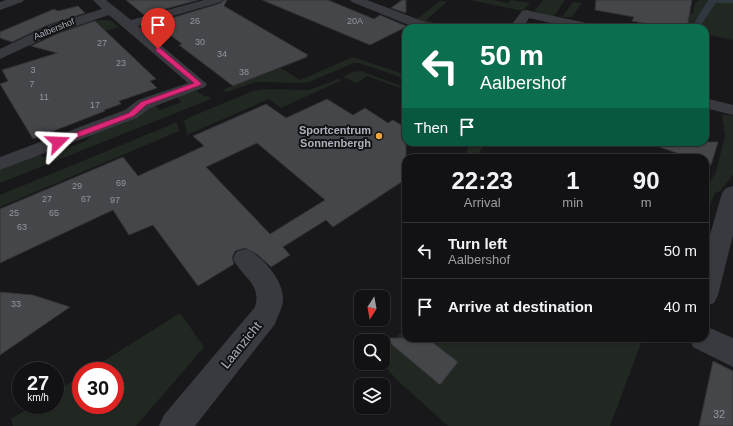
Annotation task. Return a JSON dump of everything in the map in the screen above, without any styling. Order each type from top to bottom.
[{"type":"street","points":[[0,6],[18,0]]},
{"type":"street","points":[[0,164],[131,114],[144,104],[205,89],[99,0]]},
{"type":"street","points":[[129,25],[217,0]]},
{"type":"street","points":[[356,0],[389,16],[415,24]]},
{"type":"street","name":"Aalbershof","points":[[0,54],[73,21],[111,10]]},
{"type":"street","points":[[519,24],[530,10],[577,24]]},
{"type":"street","points":[[709,105],[733,110]]},
{"type":"street","points":[[709,280],[731,200]]},
{"type":"street","name":"Laanzicht","points":[[175,426],[265,315],[269,307],[271,298],[269,289],[245,259]]},
{"type":"street","points":[[709,341],[733,353]]},
{"type":"shaded area","points":[[470,0],[493,0],[508,3],[511,0],[530,3],[523,11]]},
{"type":"shaded area","points":[[543,0],[565,0],[554,16],[534,11]]},
{"type":"shaded area","points":[[699,0],[708,0],[693,24],[684,24],[685,12],[693,13],[695,2],[698,2]]},
{"type":"shaded area","points":[[708,0],[733,0],[733,3],[716,3],[702,24],[693,24]]},
{"type":"shaded area","points":[[440,1],[447,2],[426,20],[438,24],[426,24],[416,20]]},
{"type":"shaded area","points":[[573,2],[582,3],[572,17],[562,17]]},
{"type":"shaded area","points":[[716,3],[733,3],[733,40],[709,35],[709,24],[702,24]]},
{"type":"shaded area","points":[[110,20],[119,27],[66,42],[55,32],[90,21]]},
{"type":"shaded area","points":[[353,57],[402,74],[402,78],[359,63],[354,63],[309,82],[256,82],[227,92],[222,90],[281,68],[300,80]]},
{"type":"shaded area","points":[[361,71],[402,86],[402,89],[367,76],[357,83],[343,77],[353,72]]},
{"type":"shaded area","points":[[338,79],[342,80],[281,108],[269,99],[187,135],[184,121],[188,118],[253,91],[266,89],[309,90]]},
{"type":"shaded area","points":[[197,91],[205,97],[208,96],[211,99],[0,183],[0,170],[38,155],[45,157],[86,141],[91,135],[140,116],[145,108],[154,105],[160,110],[182,102],[176,96],[187,92]]},
{"type":"shaded area","points":[[722,114],[733,116],[733,175],[720,191],[715,193],[709,207],[709,183],[716,172],[725,136]]},
{"type":"shaded area","points":[[177,123],[179,131],[0,207],[0,195]]},
{"type":"shaded area","points":[[469,146],[484,146],[478,154],[466,154]]},
{"type":"shaded area","points":[[180,313],[204,347],[136,426],[13,426],[11,419],[19,414],[64,414],[64,386],[72,382],[72,414],[124,414],[124,362],[102,362]]},
{"type":"shaded area","points":[[402,331],[402,342],[642,342],[610,426],[448,426],[397,380],[388,370],[390,370],[390,344]]},
{"type":"building","points":[[126,0],[198,0],[144,15]]},
{"type":"building","points":[[224,0],[227,0],[224,6],[308,55],[306,56],[307,57],[233,86],[179,45],[182,44],[155,23],[221,3]]},
{"type":"building","points":[[262,0],[328,0],[374,19],[380,15],[402,24],[402,29],[370,45]]},
{"type":"building","points":[[402,0],[406,0],[406,13],[391,8]]},
{"type":"building","points":[[596,0],[692,0],[688,24],[648,24],[632,21],[634,17],[595,10]]},
{"type":"building","points":[[78,6],[85,13],[48,25],[12,42],[0,38],[0,32],[54,9],[58,11]]},
{"type":"building","points":[[95,21],[156,79],[150,81],[157,88],[119,101],[121,104],[33,139],[0,84],[8,81],[2,70],[57,53],[31,46],[59,33]]},
{"type":"building","points":[[327,99],[353,115],[365,108],[388,123],[393,120],[402,126],[402,146],[406,146],[406,154],[402,154],[402,182],[333,227],[326,220],[283,247],[290,255],[271,267],[258,255],[245,248],[235,251],[232,258],[234,264],[198,286],[153,225],[129,235],[113,210],[0,263],[0,209],[123,157],[138,176],[204,146],[193,136],[266,104],[286,118]],"holes":[[[257,143],[325,200],[270,234],[206,167]]]},
{"type":"building","points":[[709,142],[718,142],[711,165],[709,164],[709,154],[680,154],[657,146],[709,146]]},
{"type":"building","points":[[0,292],[33,295],[70,307],[0,355]]},
{"type":"building","points":[[390,338],[402,338],[402,342],[432,342],[458,362],[440,385],[390,343]]},
{"type":"building","points":[[713,361],[733,371],[733,426],[699,426]]},
{"type":"place","name":"Sportcentrum Sonnenbergh","points":[[379,136]]},
{"type":"route","points":[[58,142],[131,114],[144,104],[199,84],[158,49]]}]
